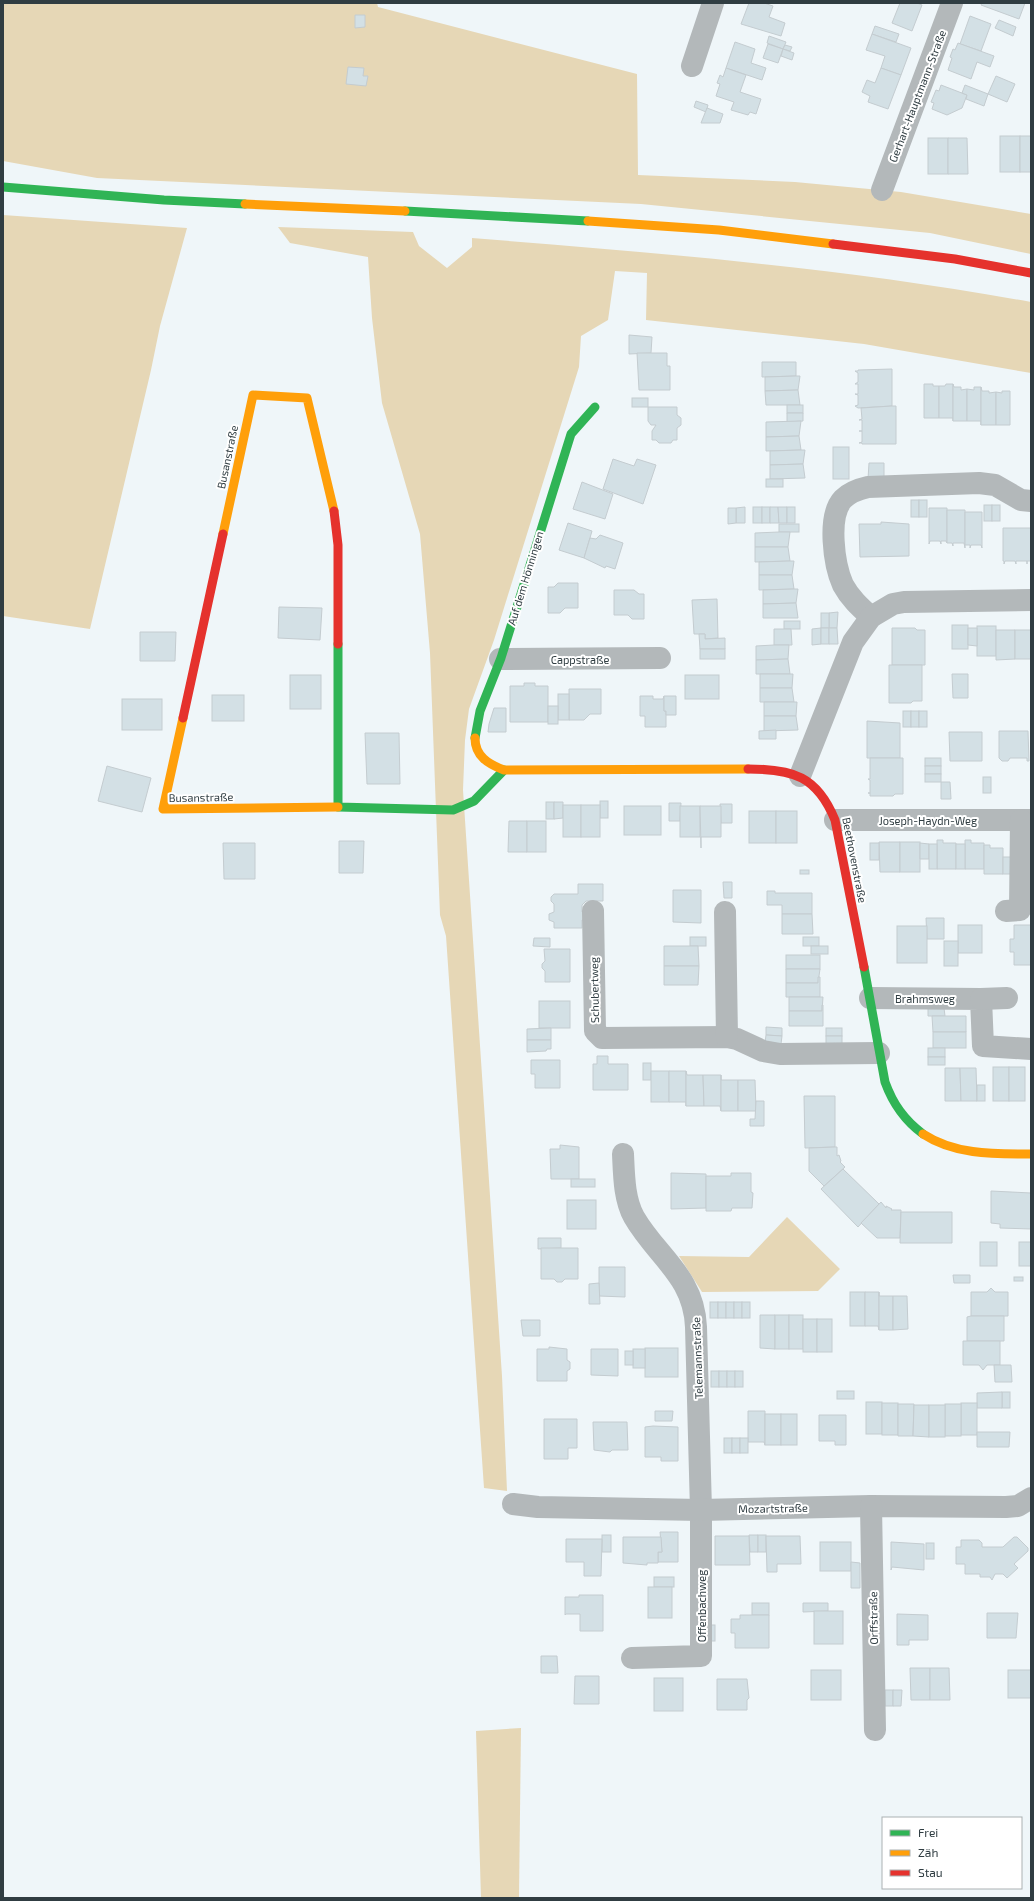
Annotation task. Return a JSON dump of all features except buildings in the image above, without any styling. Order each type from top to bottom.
[{"type":"street","points":[[692,66],[713,3]]},
{"type":"street","name":"Gerhart-Hauptmann-Straße","points":[[882,190],[952,3]]},
{"type":"street","points":[[3,187],[164,200],[482,214],[719,230],[955,259],[1031,273]]},
{"type":"street","name":"Busanstraße","points":[[338,807],[338,545],[334,511],[307,398],[253,395],[163,809],[338,807],[453,810],[474,801],[504,770]]},
{"type":"street","name":"Auf dem Hönningen","points":[[481,757],[475,743],[476,729],[481,710],[500,659],[571,434],[595,407]]},
{"type":"street","points":[[872,617],[849,594],[843,583],[836,561],[834,548],[836,517],[843,499],[849,494],[868,487],[979,483],[995,485],[1020,500],[1031,501]]},
{"type":"street","points":[[800,776],[853,642],[872,617],[894,604],[904,602],[1031,600]]},
{"type":"street","name":"Cappstraße","points":[[500,659],[660,658]]},
{"type":"street","name":"Beethovenstraße","points":[[481,757],[487,763],[504,770],[774,769],[800,776],[811,783],[832,809],[835,820],[870,998],[878,1053],[890,1096],[902,1115],[921,1134],[945,1147],[954,1150],[988,1153],[1031,1154]]},
{"type":"street","name":"Joseph-Haydn-Weg","points":[[835,820],[1026,820],[1020,910],[1006,911]]},
{"type":"street","name":"Schubertweg","points":[[593,911],[595,1031],[602,1038],[727,1037],[737,1039],[762,1051],[780,1054],[878,1053]]},
{"type":"street","points":[[725,912],[727,1037]]},
{"type":"street","name":"Brahmsweg","points":[[870,998],[1007,998]]},
{"type":"street","points":[[981,999],[983,1046],[1031,1048]]},
{"type":"street","name":"Telemannstraße","points":[[623,1154],[629,1203],[634,1216],[683,1281],[694,1308],[696,1327],[701,1510]]},
{"type":"street","name":"Mozartstraße","points":[[513,1504],[538,1507],[701,1510],[872,1506],[1006,1507],[1018,1506],[1031,1498]]},
{"type":"street","name":"Orffstraße","points":[[872,1506],[875,1730]]},
{"type":"street","name":"Offenbachweg","points":[[632,1658],[701,1656],[701,1510]]},
{"type":"shaded area","points":[[3,3],[377,3],[378,7],[637,74],[638,175],[795,182],[901,192],[1031,214],[1031,254],[930,233],[641,204],[97,178],[3,161]]},
{"type":"shaded area","points":[[3,215],[187,228],[160,326],[90,629],[3,616]]},
{"type":"shaded area","points":[[278,227],[413,232],[419,246],[447,268],[472,247],[472,238],[682,256],[822,271],[962,290],[1031,302],[1031,373],[864,344],[646,320],[647,273],[615,271],[608,320],[581,336],[579,367],[494,640],[469,709],[465,740],[463,790],[502,1376],[507,1491],[484,1488],[446,936],[440,915],[430,653],[420,534],[382,403],[372,318],[368,257],[290,243]]},
{"type":"shaded area","points":[[787,1217],[840,1269],[818,1291],[702,1292],[679,1256],[749,1257]]},
{"type":"shaded area","points":[[521,1728],[519,1898],[481,1898],[476,1731]]},
{"type":"traffic: fast","points":[[3,187],[164,200],[245,204]]},
{"type":"traffic: fast","points":[[405,211],[588,221]]},
{"type":"traffic: fast","points":[[475,738],[480,711],[501,658],[571,434],[595,407]]},
{"type":"traffic: fast","points":[[338,644],[338,807],[453,810],[474,801],[504,770]]},
{"type":"traffic: fast","points":[[864,967],[885,1082],[900,1111],[910,1123],[923,1134]]},
{"type":"traffic: slow","points":[[245,204],[405,211]]},
{"type":"traffic: slow","points":[[588,221],[719,230],[833,244]]},
{"type":"traffic: slow","points":[[223,534],[253,395],[307,398],[334,511]]},
{"type":"traffic: slow","points":[[183,718],[163,809],[338,807]]},
{"type":"traffic: slow","points":[[475,738],[477,750],[480,754],[488,762],[504,770],[748,769]]},
{"type":"traffic: slow","points":[[923,1134],[935,1141],[961,1150],[1003,1154],[1031,1154]]},
{"type":"traffic: jam","points":[[833,244],[955,259],[1031,273]]},
{"type":"traffic: jam","points":[[334,511],[338,545],[338,644]]},
{"type":"traffic: jam","points":[[183,718],[223,534]]},
{"type":"traffic: jam","points":[[748,769],[778,771],[802,778],[820,793],[828,805],[835,820],[864,967]]}]
